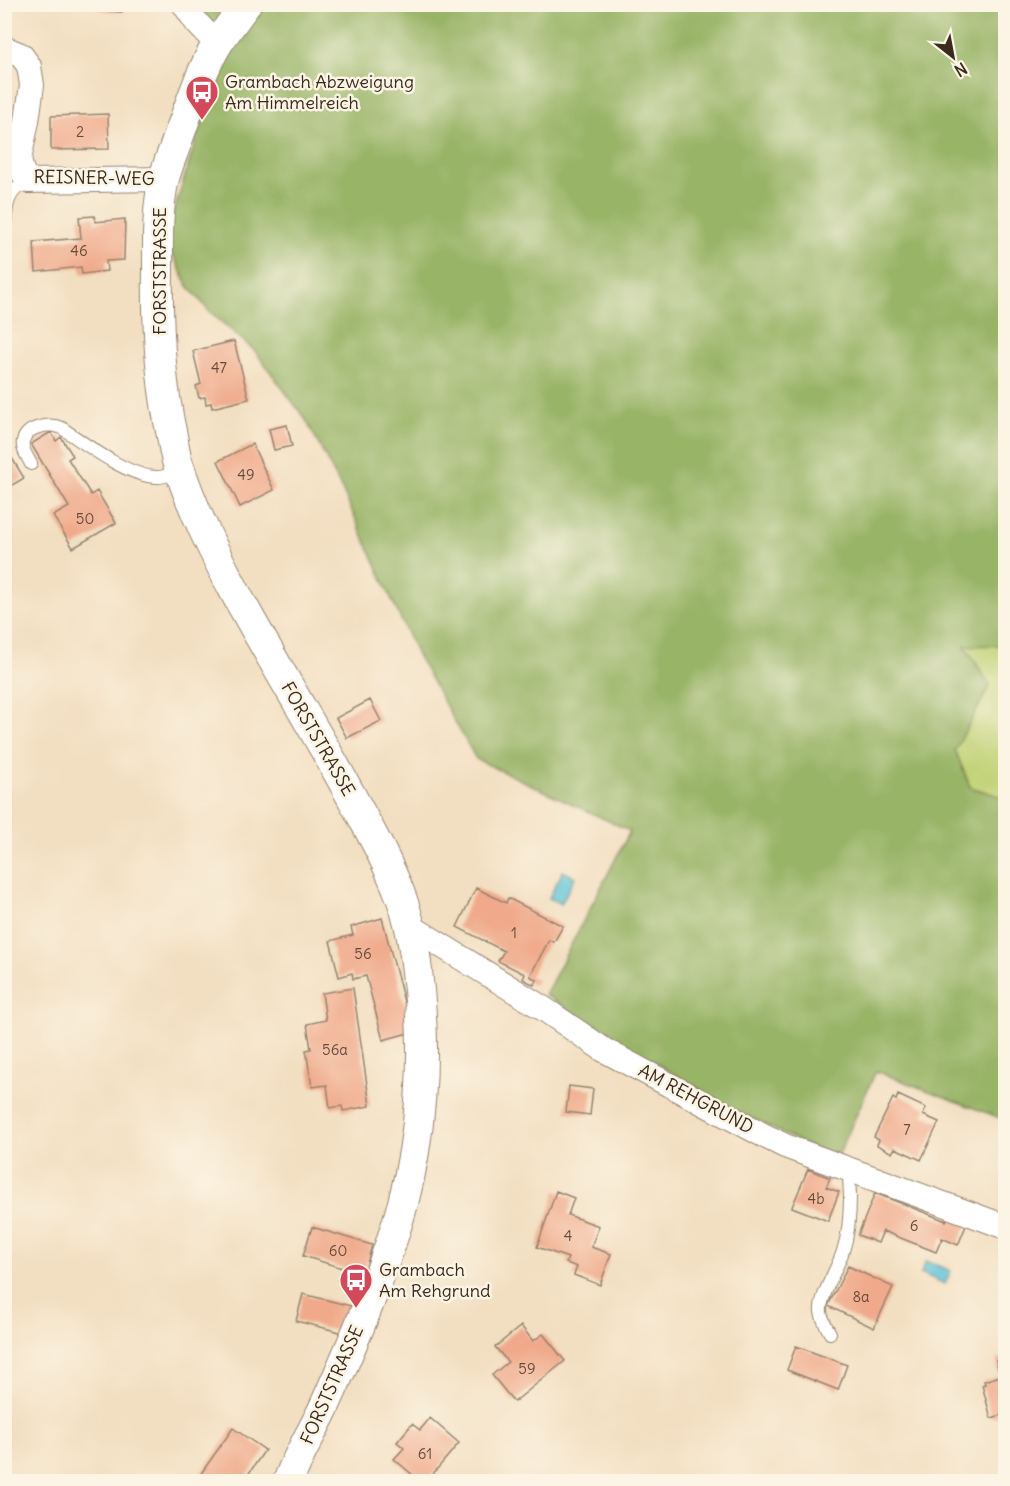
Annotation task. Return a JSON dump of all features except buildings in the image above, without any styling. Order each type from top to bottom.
[{"type":"street","points":[[184,4],[197,23],[217,44]]},
{"type":"street","name":"FORSTSTRASSE","points":[[246,4],[217,44],[191,102],[163,179],[159,210],[157,286],[162,375],[168,420],[177,463],[203,530],[252,625],[368,826],[401,898],[410,926],[419,989],[422,1064],[413,1156],[403,1201],[384,1263],[323,1409],[288,1482]]},
{"type":"street","name":"REISNER-WEG","points":[[4,48],[21,55],[29,66],[32,84],[19,160],[28,181],[163,179]]},
{"type":"street","name":"AM REHGRUND","points":[[410,926],[544,1009],[604,1050],[765,1136],[785,1146],[1005,1227]]},
{"type":"lane","points":[[4,239],[8,199],[20,184],[28,181]]},
{"type":"lane","points":[[31,464],[23,442],[28,434],[39,428],[54,425],[112,462],[138,473],[166,477],[181,472]]},
{"type":"lane","points":[[830,1333],[821,1312],[822,1301],[843,1252],[850,1219],[850,1169]]},
{"type":"green space","points":[[199,5],[1005,5],[1005,645],[965,646],[990,685],[955,750],[970,787],[1005,798],[1005,1120],[876,1071],[838,1156],[806,1145],[721,1103],[545,995],[630,831],[476,759],[416,653],[341,487],[306,420],[255,351],[209,311],[188,286],[168,245],[171,221],[210,94],[215,68]]},
{"type":"green space","points":[[964,645],[1005,645],[1005,798],[970,787],[955,750],[990,685]]},
{"type":"water","points":[[563,871],[575,877],[561,904],[549,898]]},
{"type":"water","points":[[926,1261],[951,1271],[945,1284],[921,1273]]},
{"type":"place","name":"Grambach Abzweigung Am Himmelreich","points":[[202,121]]},
{"type":"place","name":"Grambach Am Rehgrund","points":[[356,1309]]}]
